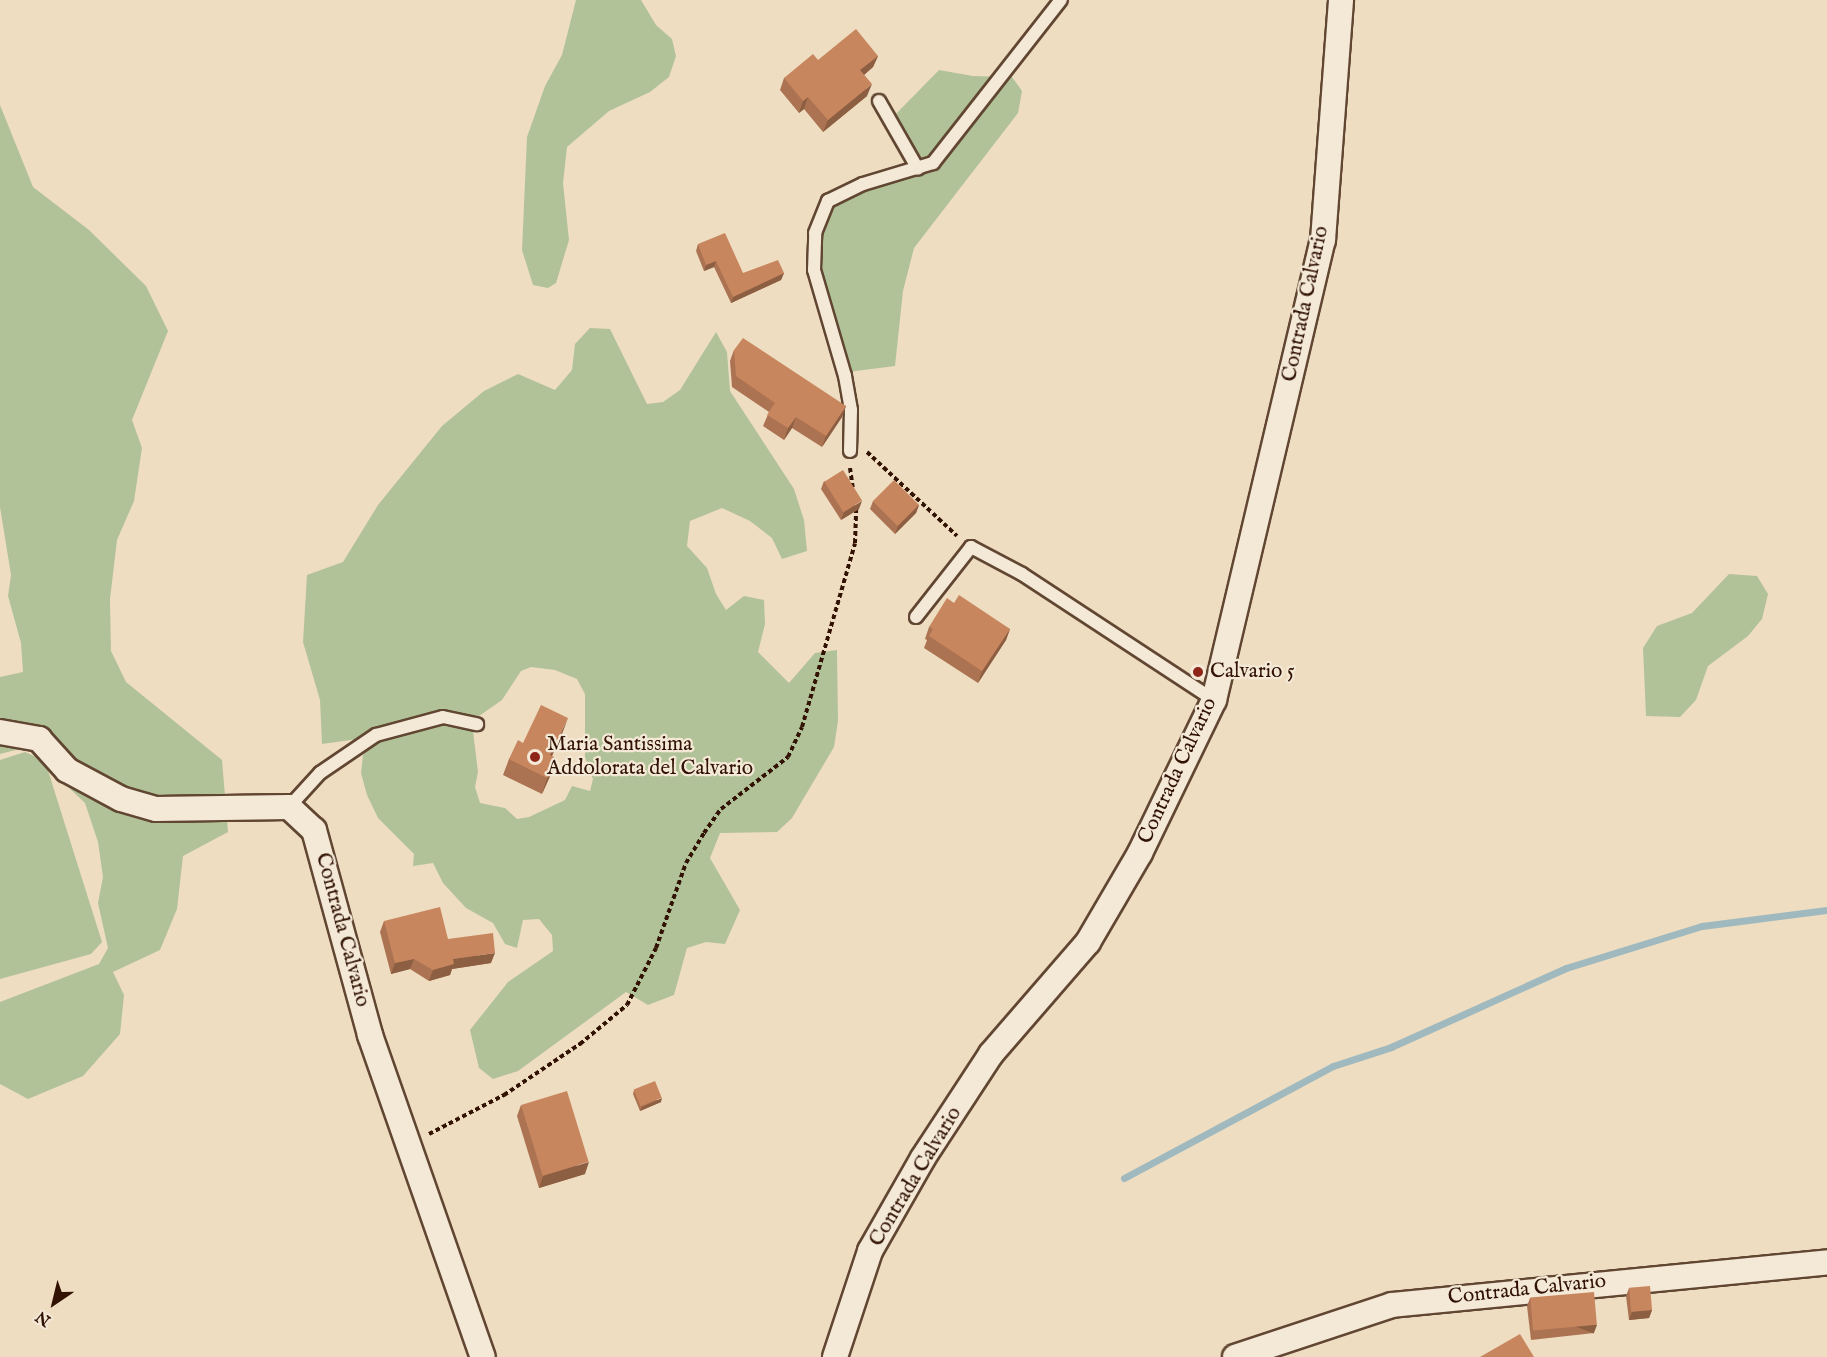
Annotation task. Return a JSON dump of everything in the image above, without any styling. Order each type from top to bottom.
[{"type":"street","name":"Contrada Calvario","points":[[835,1357],[870,1251],[917,1168],[991,1054],[1088,942],[1140,853],[1214,700],[1323,240],[1341,0]]},
{"type":"street","points":[[0,732],[39,738],[67,770],[121,799],[156,808],[289,807]]},
{"type":"street","name":"Contrada Calvario","points":[[289,807],[314,831],[327,865],[370,1035],[483,1357]]},
{"type":"street","name":"Contrada Calvario","points":[[1235,1357],[1392,1305],[1827,1262]]},
{"type":"lane","points":[[850,451],[851,410],[814,270],[815,233],[828,201],[863,184],[933,163],[1061,0]]},
{"type":"lane","points":[[879,101],[918,169]]},
{"type":"lane","points":[[916,617],[971,548],[1022,574],[1214,700]]},
{"type":"lane","points":[[289,807],[320,773],[376,735],[443,717],[477,724]]},
{"type":"path","points":[[410,1149],[433,1130],[504,1095],[550,1064],[627,1005],[656,948],[686,864],[704,833],[721,809],[788,757],[802,726],[855,543],[850,451],[871,452],[929,513],[971,548]]},
{"type":"green space","points":[[576,0],[641,0],[656,25],[672,39],[676,56],[669,77],[650,92],[609,111],[567,147],[563,183],[569,240],[556,283],[548,288],[533,285],[522,250],[527,137],[545,86],[562,55]]},
{"type":"green space","points":[[939,70],[973,76],[1012,77],[1022,91],[1018,113],[914,248],[903,291],[895,366],[848,372],[819,275],[818,232],[826,210],[845,195],[923,161],[893,117]]},
{"type":"green space","points":[[0,105],[33,187],[89,230],[146,286],[168,331],[132,420],[142,448],[134,501],[117,540],[110,599],[111,651],[126,682],[222,760],[228,832],[183,856],[177,909],[160,950],[113,972],[124,995],[120,1034],[83,1076],[28,1099],[0,1084],[0,1002],[99,964],[108,948],[98,903],[103,877],[98,842],[85,803],[66,785],[51,755],[31,746],[0,754],[0,677],[23,672],[21,643],[8,596],[11,575],[0,507]]},
{"type":"green space","points":[[590,328],[610,329],[647,404],[663,402],[680,390],[716,332],[727,352],[730,391],[794,489],[804,520],[807,551],[782,559],[772,538],[750,521],[722,508],[690,521],[687,546],[707,568],[716,594],[726,610],[744,596],[764,600],[765,624],[758,652],[789,683],[815,653],[837,650],[838,721],[834,747],[792,818],[777,832],[720,833],[710,858],[740,910],[725,944],[706,942],[687,948],[674,995],[648,1005],[626,992],[518,1071],[493,1079],[479,1068],[470,1030],[508,982],[553,951],[552,935],[539,919],[523,920],[517,948],[505,944],[493,923],[466,908],[443,883],[433,863],[413,866],[414,854],[378,818],[367,795],[361,773],[363,755],[380,738],[434,724],[473,731],[478,772],[475,787],[480,803],[505,808],[517,819],[529,817],[565,800],[572,786],[590,791],[593,779],[585,757],[585,694],[577,679],[555,670],[531,667],[521,671],[502,700],[479,716],[440,711],[365,738],[322,744],[320,700],[303,642],[307,575],[343,562],[378,505],[442,426],[484,391],[518,374],[555,390],[572,370],[575,344]]},
{"type":"green space","points":[[1729,574],[1757,576],[1768,594],[1762,619],[1748,636],[1708,666],[1696,700],[1680,717],[1646,716],[1643,648],[1657,626],[1692,613]]},
{"type":"green space","points":[[25,752],[45,761],[102,942],[91,954],[0,979],[0,760]]},
{"type":"building","points":[[856,29],[878,56],[860,70],[872,84],[828,120],[808,97],[803,101],[784,78],[813,54],[818,60]]},
{"type":"building","points":[[725,233],[743,273],[778,260],[784,273],[733,297],[716,261],[706,265],[698,244]]},
{"type":"building","points":[[743,338],[846,406],[826,436],[796,417],[788,428],[767,415],[775,403],[736,376],[734,350]]},
{"type":"building","points":[[843,470],[862,501],[843,512],[824,482]]},
{"type":"building","points":[[894,480],[919,505],[898,526],[873,501]]},
{"type":"building","points":[[959,595],[1010,629],[982,671],[929,636],[933,629],[929,627],[947,598],[954,603]]},
{"type":"building","name":"Maria Santissima Addolorata del Calvario","points":[[541,705],[568,718],[550,755],[557,759],[547,778],[509,759],[518,740],[523,743]]},
{"type":"building","points":[[440,907],[448,939],[493,933],[495,953],[453,959],[454,964],[433,970],[414,959],[395,963],[384,921]]},
{"type":"building","points":[[655,1081],[662,1098],[640,1106],[634,1090]]},
{"type":"building","points":[[567,1091],[589,1162],[543,1176],[521,1105]]},
{"type":"building","points":[[1650,1286],[1652,1310],[1631,1312],[1629,1288]]},
{"type":"building","points":[[1594,1292],[1597,1325],[1533,1330],[1530,1298]]},
{"type":"building","points":[[1520,1334],[1534,1357],[1480,1357]]},
{"type":"waterway","points":[[1124,1178],[1333,1066],[1391,1047],[1566,968],[1702,926],[1827,910]]},
{"type":"place","name":"Calvario 5","points":[[1198,672]]},
{"type":"place","name":"Maria Santissima Addolorata del Calvario","points":[[535,757]]}]
